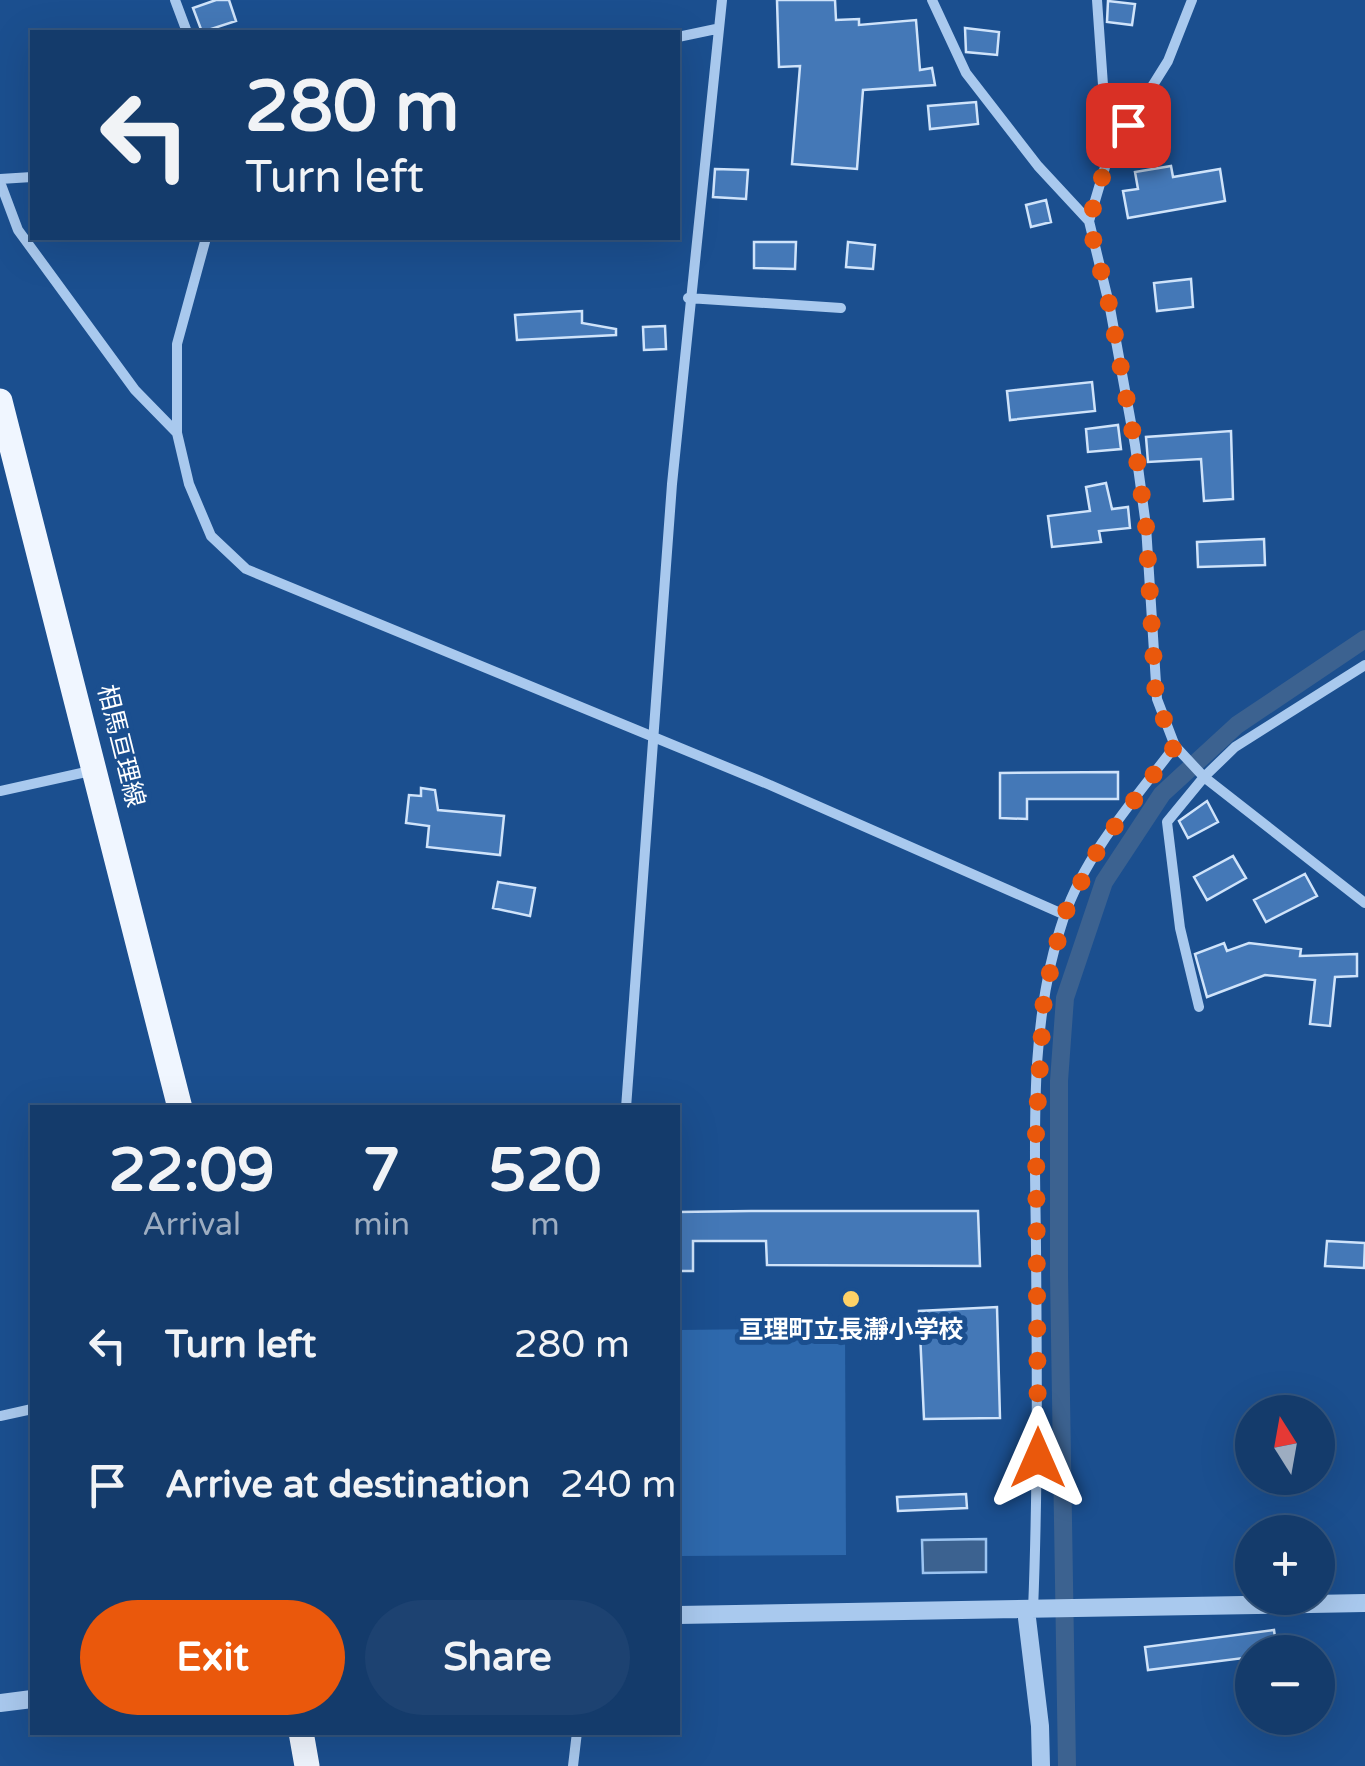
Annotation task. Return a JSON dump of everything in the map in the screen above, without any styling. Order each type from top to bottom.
[{"type":"main road","name":"相馬亘理線","points":[[0,400],[179,1105]]},
{"type":"main road","points":[[302,1735],[307,1766]]},
{"type":"street","points":[[174,0],[186,30]]},
{"type":"street","points":[[626,1105],[688,298],[722,0]]},
{"type":"street","points":[[932,0],[966,73],[1038,166],[1089,222],[1110,308],[1135,445],[1146,526],[1156,700],[1175,746],[1204,777],[1365,903]]},
{"type":"street","points":[[1097,0],[1108,157]]},
{"type":"street","points":[[1089,222],[1108,157],[1168,61],[1192,0]]},
{"type":"street","points":[[680,37],[716,29]]},
{"type":"street","points":[[30,178],[0,181],[18,230],[135,390],[177,433]]},
{"type":"street","points":[[205,240],[178,344],[177,433],[188,484],[212,536],[246,569],[656,738],[1064,915]]},
{"type":"street","points":[[688,298],[841,308]]},
{"type":"street","points":[[1199,1007],[1180,928],[1167,822],[1234,747],[1365,665]]},
{"type":"street","points":[[1041,1766],[1034,1610],[1038,1494],[1036,1132],[1044,997],[1064,915],[1100,846],[1175,746]]},
{"type":"street","points":[[0,791],[96,770]]},
{"type":"street","points":[[0,1416],[30,1409]]},
{"type":"street","points":[[680,1615],[1365,1603]]},
{"type":"street","points":[[0,1704],[30,1699]]},
{"type":"street","points":[[573,1766],[577,1735]]},
{"type":"shaded area","points":[[845,1328],[846,1555],[680,1556],[680,1330]]},
{"type":"shaded area","points":[[986,1539],[986,1572],[923,1573],[922,1540]]},
{"type":"building","points":[[229,0],[236,21],[201,30],[193,8]]},
{"type":"building","points":[[777,0],[835,0],[836,20],[859,19],[859,25],[916,20],[920,70],[932,68],[935,85],[863,90],[857,169],[792,164],[800,66],[779,67]]},
{"type":"building","points":[[1108,1],[1135,4],[1132,25],[1107,22]]},
{"type":"building","points":[[965,28],[999,32],[997,55],[966,52]]},
{"type":"building","points":[[976,102],[978,124],[930,129],[928,106]]},
{"type":"building","points":[[1171,166],[1173,177],[1220,169],[1225,201],[1128,218],[1123,191],[1138,189],[1135,172]]},
{"type":"building","points":[[715,169],[748,170],[746,199],[713,197]]},
{"type":"building","points":[[1046,200],[1051,222],[1031,227],[1026,205]]},
{"type":"building","points":[[754,242],[796,242],[795,269],[754,268]]},
{"type":"building","points":[[848,242],[875,245],[873,269],[846,267]]},
{"type":"building","points":[[1191,279],[1193,307],[1157,311],[1154,283]]},
{"type":"building","points":[[582,311],[582,323],[616,329],[616,335],[517,340],[515,315]]},
{"type":"building","points":[[665,326],[666,349],[644,350],[643,327]]},
{"type":"building","points":[[1092,382],[1095,411],[1010,420],[1007,391]]},
{"type":"building","points":[[1118,425],[1121,449],[1088,452],[1086,429]]},
{"type":"building","points":[[1231,431],[1233,499],[1204,501],[1201,459],[1148,462],[1146,437]]},
{"type":"building","points":[[1106,483],[1112,509],[1128,507],[1130,528],[1099,531],[1101,542],[1052,547],[1048,516],[1090,511],[1086,487]]},
{"type":"building","points":[[1264,539],[1265,565],[1198,567],[1197,542]]},
{"type":"building","points":[[1118,772],[1118,799],[1027,799],[1027,819],[1000,818],[1000,773]]},
{"type":"building","points":[[421,788],[435,790],[438,810],[504,816],[500,855],[427,847],[429,826],[406,823],[409,795],[421,796]]},
{"type":"building","points":[[1207,801],[1218,822],[1188,838],[1179,821]]},
{"type":"building","points":[[1233,856],[1246,878],[1207,900],[1194,877]]},
{"type":"building","points":[[1305,874],[1317,896],[1266,922],[1254,900]]},
{"type":"building","points":[[498,882],[535,888],[530,916],[493,908]]},
{"type":"building","points":[[1224,943],[1227,951],[1249,943],[1301,949],[1300,956],[1357,954],[1357,976],[1335,977],[1330,1026],[1310,1024],[1315,980],[1265,975],[1207,997],[1195,954]]},
{"type":"building","points":[[978,1211],[980,1266],[767,1265],[766,1241],[693,1241],[693,1271],[680,1271],[680,1212]]},
{"type":"building","points":[[1327,1241],[1365,1243],[1364,1268],[1325,1266]]},
{"type":"building","points":[[997,1307],[1000,1418],[924,1419],[919,1311]]},
{"type":"building","points":[[966,1494],[967,1508],[898,1511],[897,1497]]},
{"type":"building","points":[[1274,1630],[1275,1635],[1236,1635]]},
{"type":"building","points":[[1235,1635],[1235,1659],[1148,1670],[1145,1647]]},
{"type":"waterway","points":[[1067,1766],[1059,1275],[1059,1081],[1065,998],[1104,882],[1162,794],[1237,725],[1365,639]]},
{"type":"place","name":"亘理町立長瀞小学校","points":[[851,1299]]},
{"type":"route","points":[[1038,1458],[1036,1132],[1044,997],[1064,915],[1100,846],[1175,746],[1156,700],[1150,574],[1135,445],[1110,308],[1089,222],[1108,157],[1128,125]]}]
